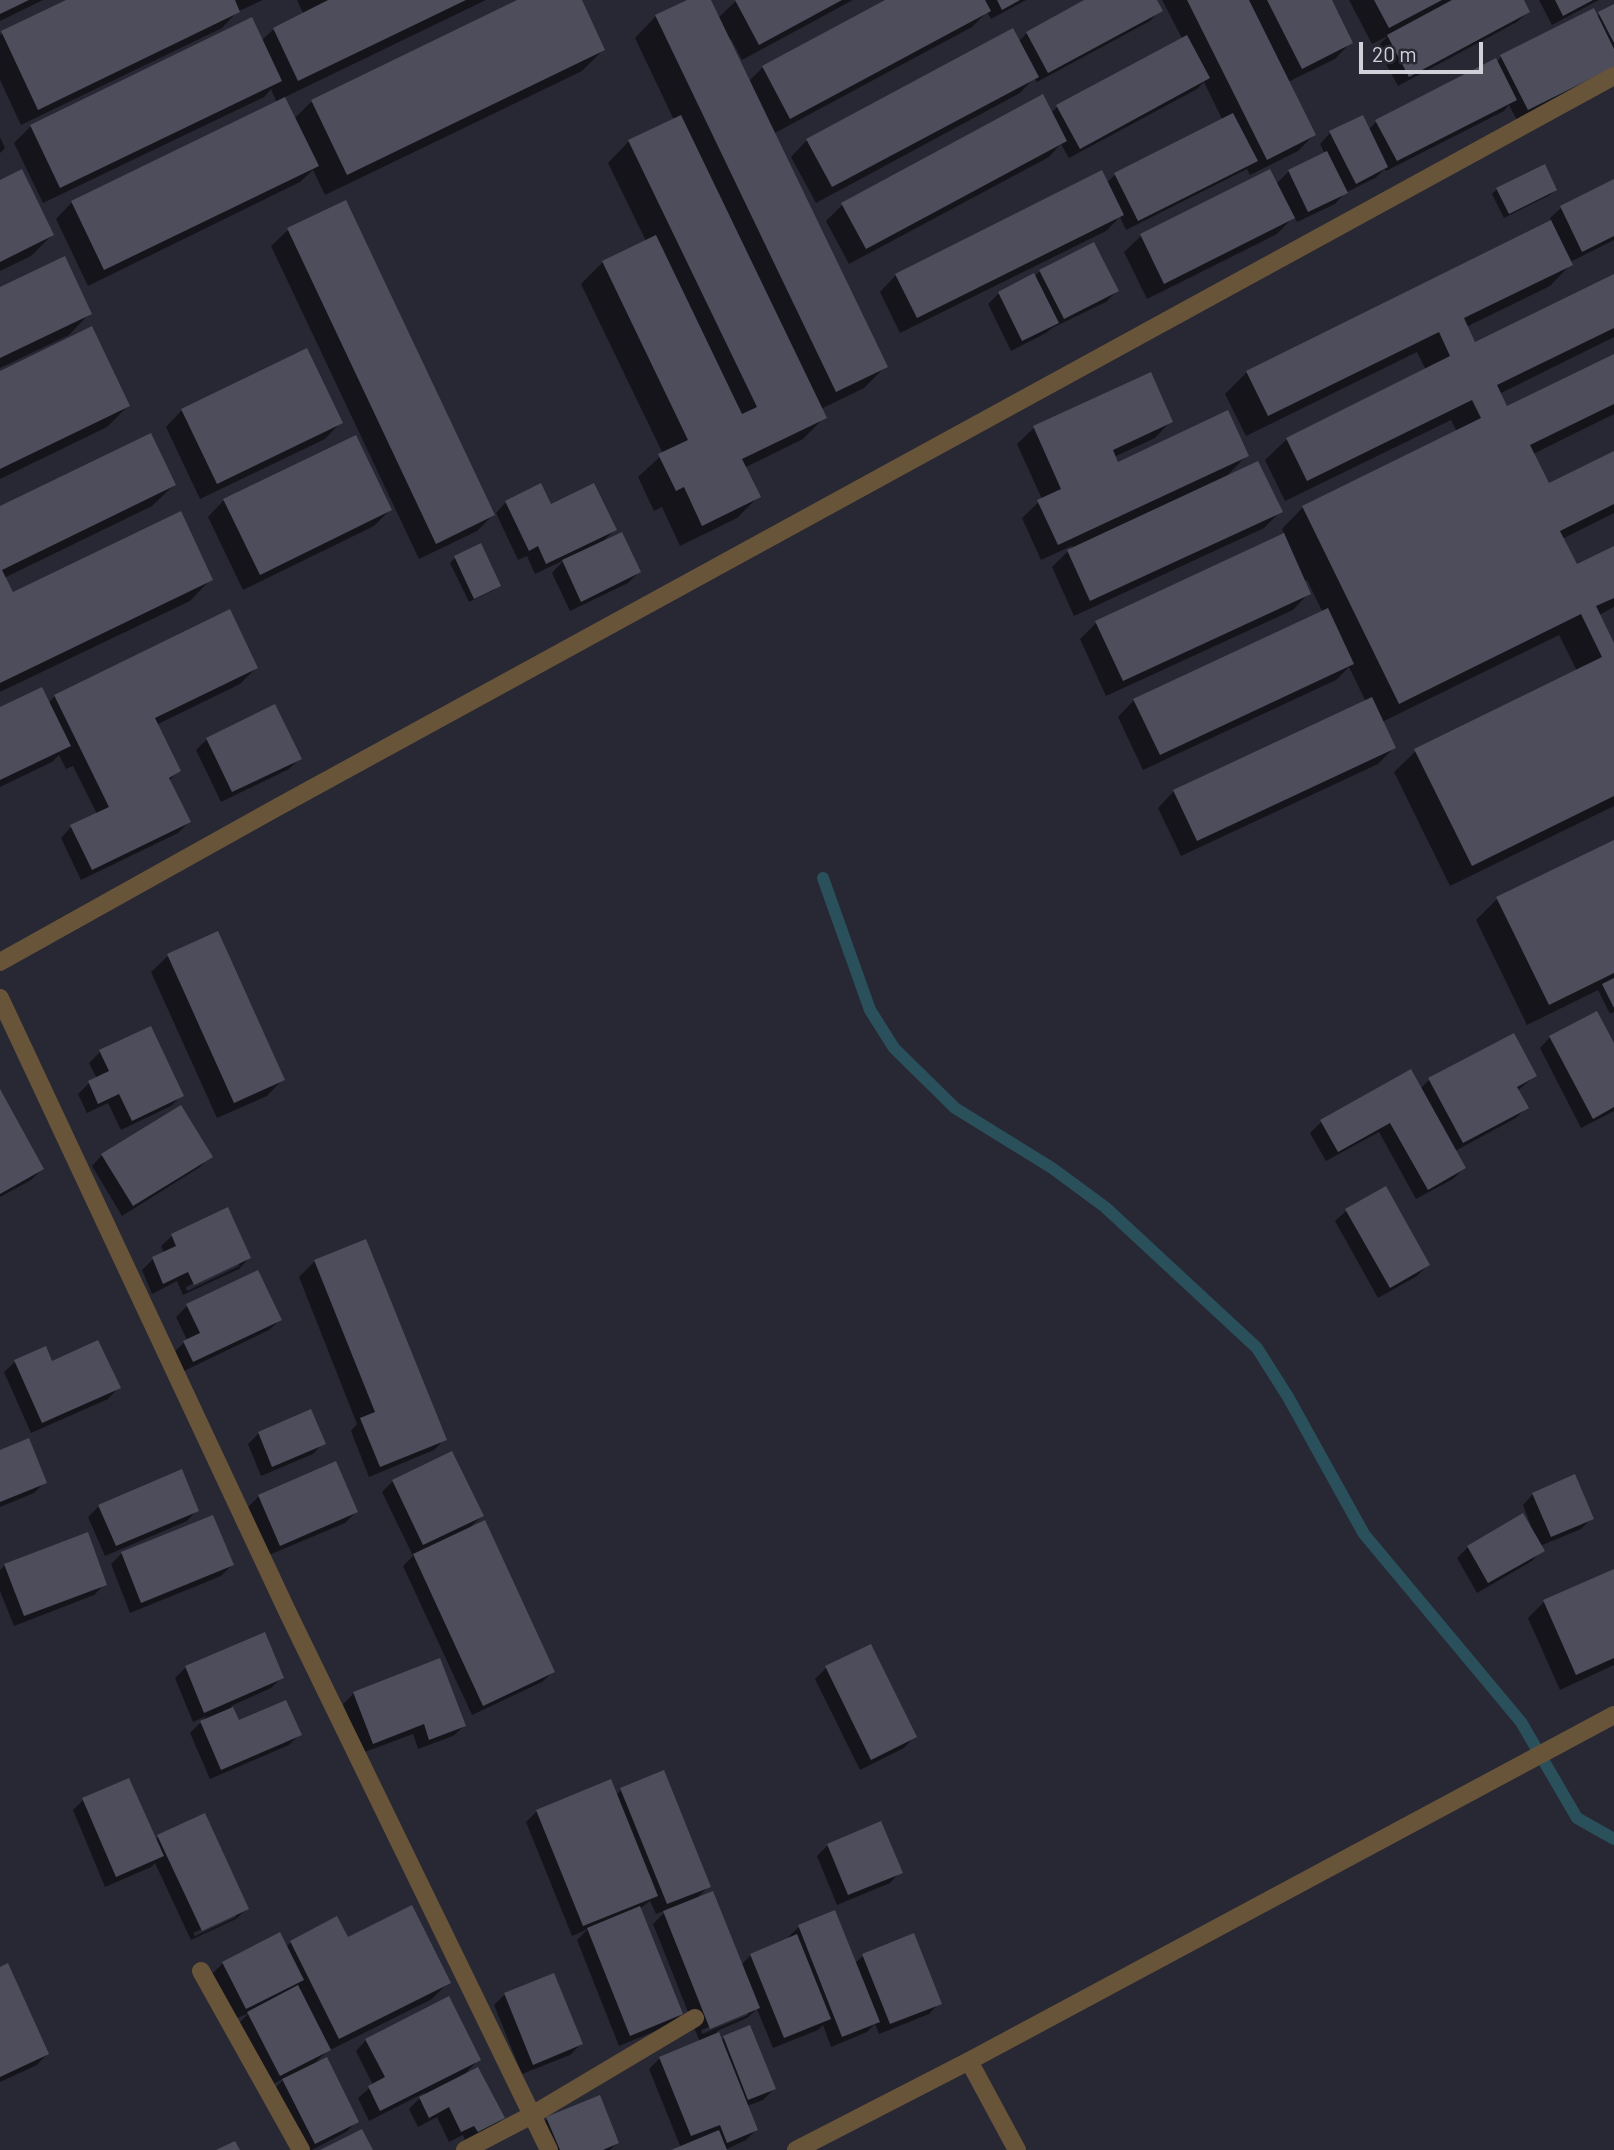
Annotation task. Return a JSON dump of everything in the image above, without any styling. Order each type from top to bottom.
[{"type":"street","points":[[0,962],[300,794],[1614,76]]},
{"type":"street","points":[[0,998],[282,1600],[549,2150]]},
{"type":"street","points":[[796,2150],[968,2061],[1614,1715]]},
{"type":"street","points":[[201,1970],[301,2150]]},
{"type":"street","points":[[466,2150],[532,2115],[695,2018]]},
{"type":"street","points":[[968,2061],[1017,2150]]},
{"type":"building","points":[[0,0],[29,0],[0,14]]},
{"type":"building","points":[[66,0],[235,0],[240,12],[38,110],[1,31]]},
{"type":"building","points":[[328,0],[466,0],[298,81],[273,28]]},
{"type":"building","points":[[517,0],[582,0],[605,50],[347,175],[311,100]]},
{"type":"building","points":[[687,0],[711,0],[888,367],[836,392],[655,15]]},
{"type":"building","points":[[735,0],[842,0],[759,45]]},
{"type":"building","points":[[885,0],[985,0],[991,11],[790,119],[762,66]]},
{"type":"building","points":[[997,0],[1020,0],[1002,10]]},
{"type":"building","points":[[1084,0],[1157,0],[1163,11],[1048,73],[1026,32]]},
{"type":"building","points":[[1187,0],[1249,0],[1316,135],[1267,160]]},
{"type":"building","points":[[1267,0],[1332,0],[1353,43],[1302,69]]},
{"type":"building","points":[[1374,0],[1442,0],[1389,28]]},
{"type":"building","points":[[1452,0],[1524,0],[1530,12],[1409,77],[1387,35]]},
{"type":"building","points":[[1555,0],[1593,0],[1563,16]]},
{"type":"building","points":[[1614,4],[1614,43],[1598,12]]},
{"type":"building","points":[[1594,8],[1614,49],[1614,67],[1528,110],[1500,55]]},
{"type":"building","points":[[252,17],[282,81],[60,188],[30,125]]},
{"type":"building","points":[[1013,28],[1039,77],[832,187],[806,139]]},
{"type":"building","points":[[1187,35],[1210,78],[1080,149],[1056,105]]},
{"type":"building","points":[[1496,58],[1517,100],[1397,161],[1375,120]]},
{"type":"building","points":[[1043,94],[1067,141],[866,249],[841,203]]},
{"type":"building","points":[[285,97],[319,166],[104,270],[71,201]]},
{"type":"building","points":[[1233,113],[1258,161],[1138,221],[1114,173]]},
{"type":"building","points":[[681,115],[827,418],[742,459],[761,497],[702,526],[684,487],[676,491],[658,454],[688,440],[602,261],[656,235],[742,414],[757,407],[628,140]]},
{"type":"building","points":[[1363,115],[1388,167],[1356,184],[1329,131]]},
{"type":"building","points":[[1327,151],[1348,193],[1308,212],[1288,170]]},
{"type":"building","points":[[1545,164],[1557,190],[1509,214],[1496,188]]},
{"type":"building","points":[[22,169],[54,235],[0,262],[0,180]]},
{"type":"building","points":[[1270,169],[1295,218],[1164,284],[1140,234]]},
{"type":"building","points":[[1102,170],[1124,215],[917,318],[895,274]]},
{"type":"building","points":[[1614,179],[1614,236],[1582,252],[1560,206]]},
{"type":"building","points":[[346,200],[495,515],[436,544],[287,228]]},
{"type":"building","points":[[1551,220],[1573,265],[1464,318],[1475,342],[1614,274],[1614,328],[1497,385],[1507,406],[1614,354],[1614,404],[1530,445],[1549,483],[1614,451],[1614,504],[1560,531],[1577,564],[1614,546],[1614,598],[1596,606],[1614,643],[1614,796],[1472,866],[1414,749],[1602,657],[1581,614],[1399,704],[1302,506],[1481,418],[1472,400],[1307,481],[1286,438],[1450,356],[1439,332],[1268,416],[1246,371]]},
{"type":"building","points":[[1094,242],[1119,291],[1064,319],[1039,270]]},
{"type":"building","points":[[65,256],[92,314],[0,358],[0,287]]},
{"type":"building","points":[[1034,273],[1059,323],[1022,341],[998,292]]},
{"type":"building","points":[[92,326],[130,406],[0,469],[0,371]]},
{"type":"building","points":[[307,348],[343,423],[217,484],[181,409]]},
{"type":"building","points":[[1151,372],[1173,422],[1113,450],[1118,462],[1228,410],[1249,456],[1058,545],[1037,500],[1061,489],[1033,426]]},
{"type":"building","points":[[151,433],[176,485],[2,570],[13,592],[181,511],[213,580],[0,683],[0,506]]},
{"type":"building","points":[[356,435],[392,510],[260,575],[223,499]]},
{"type":"building","points":[[1258,461],[1283,512],[1090,601],[1067,550]]},
{"type":"building","points":[[541,483],[551,504],[594,483],[617,530],[546,564],[538,546],[529,551],[505,501]]},
{"type":"building","points":[[622,532],[641,572],[581,602],[562,560]]},
{"type":"building","points":[[1284,533],[1311,594],[1123,681],[1095,621]]},
{"type":"building","points":[[481,543],[501,586],[474,599],[454,556]]},
{"type":"building","points":[[1328,608],[1354,664],[1160,755],[1133,699]]},
{"type":"building","points":[[230,609],[258,668],[155,718],[181,771],[169,778],[191,822],[92,870],[70,825],[109,807],[54,695]]},
{"type":"building","points":[[42,687],[71,746],[0,780],[0,707]]},
{"type":"building","points":[[1372,697],[1396,748],[1197,841],[1173,790]]},
{"type":"building","points":[[275,704],[302,759],[232,792],[206,738]]},
{"type":"building","points":[[1614,840],[1614,973],[1549,1005],[1496,897]]},
{"type":"building","points":[[218,931],[285,1080],[234,1103],[167,954]]},
{"type":"building","points":[[1614,978],[1614,1008],[1602,984]]},
{"type":"building","points":[[1597,1011],[1614,1043],[1614,1107],[1593,1119],[1549,1036]]},
{"type":"building","points":[[151,1026],[184,1096],[132,1121],[119,1094],[98,1104],[88,1081],[109,1071],[99,1050]]},
{"type":"building","points":[[1514,1033],[1537,1076],[1517,1087],[1529,1108],[1463,1143],[1428,1078]]},
{"type":"building","points":[[1411,1069],[1466,1168],[1428,1190],[1390,1123],[1338,1152],[1320,1120]]},
{"type":"building","points":[[0,1089],[44,1169],[0,1194]]},
{"type":"building","points":[[181,1105],[213,1157],[133,1206],[101,1154]]},
{"type":"building","points":[[1386,1186],[1430,1265],[1390,1288],[1345,1209]]},
{"type":"building","points":[[228,1207],[251,1258],[194,1285],[188,1272],[163,1284],[152,1257],[176,1246],[171,1234]]},
{"type":"building","points":[[366,1239],[447,1440],[380,1467],[360,1418],[375,1412],[314,1260]]},
{"type":"building","points":[[258,1270],[282,1320],[193,1362],[183,1341],[200,1333],[186,1304]]},
{"type":"building","points":[[98,1340],[121,1388],[42,1423],[14,1360],[46,1346],[52,1361]]},
{"type":"building","points":[[311,1409],[326,1444],[272,1467],[258,1432]]},
{"type":"building","points":[[29,1438],[47,1483],[0,1502],[0,1450]]},
{"type":"building","points":[[452,1451],[484,1516],[423,1545],[392,1480]]},
{"type":"building","points":[[336,1461],[358,1512],[280,1546],[258,1495]]},
{"type":"building","points":[[182,1469],[199,1511],[116,1546],[98,1505]]},
{"type":"building","points":[[1575,1474],[1594,1519],[1551,1537],[1532,1493]]},
{"type":"building","points":[[1523,1513],[1545,1551],[1488,1583],[1467,1546]]},
{"type":"building","points":[[213,1515],[234,1565],[141,1603],[121,1552]]},
{"type":"building","points":[[485,1520],[555,1672],[483,1706],[413,1554]]},
{"type":"building","points":[[88,1532],[107,1585],[24,1616],[4,1564]]},
{"type":"building","points":[[1614,1569],[1614,1658],[1576,1675],[1543,1600]]},
{"type":"building","points":[[265,1632],[284,1678],[204,1713],[185,1666]]},
{"type":"building","points":[[871,1644],[917,1737],[871,1760],[825,1666]]},
{"type":"building","points":[[440,1658],[466,1726],[429,1740],[424,1724],[373,1744],[353,1692]]},
{"type":"building","points":[[286,1700],[302,1735],[221,1770],[200,1721],[233,1707],[239,1720]]},
{"type":"building","points":[[664,1770],[711,1887],[667,1904],[620,1788]]},
{"type":"building","points":[[129,1778],[164,1856],[116,1877],[82,1798]]},
{"type":"building","points":[[611,1779],[658,1896],[583,1926],[536,1810]]},
{"type":"building","points":[[205,1813],[249,1909],[202,1931],[157,1835]]},
{"type":"building","points":[[881,1821],[903,1873],[848,1895],[827,1844]]},
{"type":"building","points":[[713,1891],[760,2008],[710,2029],[663,1911]]},
{"type":"building","points":[[412,1905],[451,1983],[339,2039],[290,1941],[337,1916],[348,1937]]},
{"type":"building","points":[[640,1906],[683,2014],[630,2036],[587,1928]]},
{"type":"building","points":[[835,1910],[880,2022],[842,2037],[798,1925]]},
{"type":"building","points":[[280,1932],[304,1980],[246,2009],[222,1962]]},
{"type":"building","points":[[914,1933],[942,2004],[890,2024],[862,1954]]},
{"type":"building","points":[[797,1934],[831,2019],[784,2038],[750,1954]]},
{"type":"building","points":[[8,1963],[49,2054],[0,2077],[0,1967]]},
{"type":"building","points":[[554,1973],[583,2044],[533,2065],[504,1993]]},
{"type":"building","points":[[298,1985],[331,2050],[280,2076],[247,2012]]},
{"type":"building","points":[[449,1996],[481,2060],[380,2111],[368,2086],[385,2077],[365,2039]]},
{"type":"building","points":[[750,2025],[776,2089],[748,2100],[723,2036]]},
{"type":"building","points":[[719,2032],[758,2130],[727,2143],[720,2125],[691,2136],[659,2057]]},
{"type":"building","points":[[327,2057],[359,2122],[315,2144],[282,2079]]},
{"type":"building","points":[[478,2067],[505,2118],[478,2132],[474,2126],[461,2132],[449,2107],[429,2118],[419,2097]]},
{"type":"building","points":[[600,2095],[619,2143],[603,2150],[560,2150],[546,2117]]},
{"type":"building","points":[[362,2129],[373,2150],[320,2150]]},
{"type":"building","points":[[719,2130],[727,2150],[671,2150]]},
{"type":"building","points":[[235,2141],[240,2150],[216,2150]]},
{"type":"waterway","points":[[823,878],[870,1010],[894,1048],[955,1108],[1052,1168],[1105,1207],[1257,1348],[1288,1397],[1364,1534],[1521,1722],[1577,1818],[1614,1839]]}]
